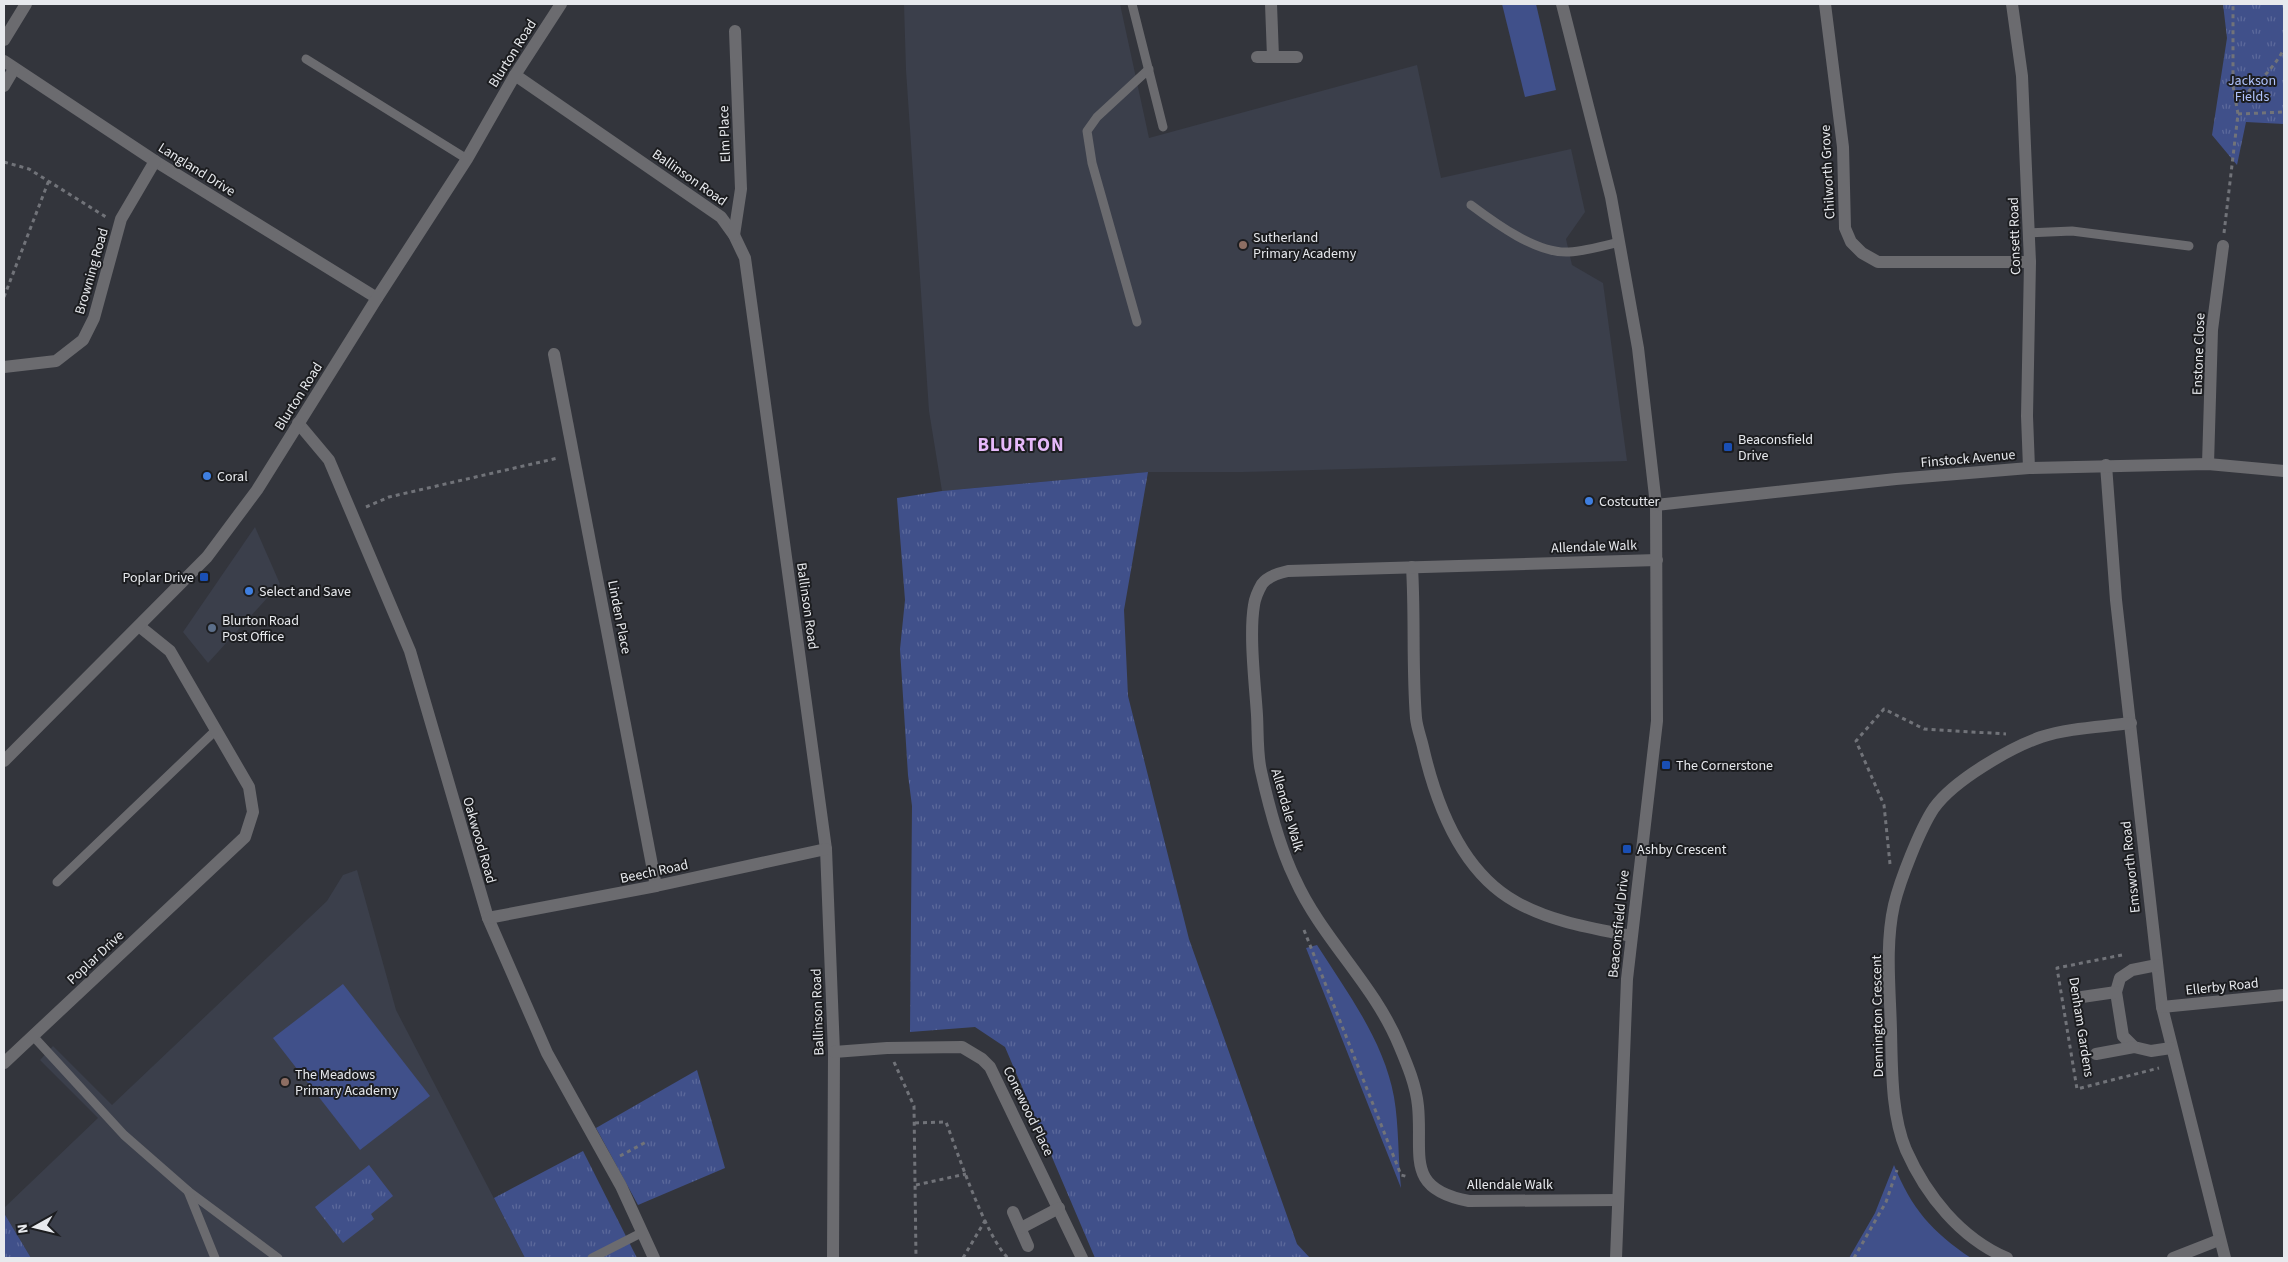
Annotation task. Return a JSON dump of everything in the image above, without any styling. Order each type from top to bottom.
[{"type":"street","points":[[4,40],[26,4]]},
{"type":"street","name":"Blurton Road","points":[[4,761],[207,556],[257,490],[377,298],[467,159],[514,75],[561,4]]},
{"type":"street","points":[[1271,4],[1273,57]]},
{"type":"street","name":"Beaconsfield Drive","points":[[1562,4],[1607,179],[1619,242],[1638,348],[1656,505],[1657,721],[1626,988],[1616,1258]]},
{"type":"street","name":"Chilworth Grove","points":[[1825,4],[1843,147],[1845,228],[1851,242],[1862,253],[1878,262],[2030,262]]},
{"type":"street","name":"Consett Road","points":[[2012,4],[2022,76],[2029,233],[2027,416],[2029,468]]},
{"type":"street","name":"Elm Place","points":[[734,235],[741,189],[735,31]]},
{"type":"street","points":[[1258,57],[1297,57]]},
{"type":"street","points":[[4,86],[9,65]]},
{"type":"street","name":"Langland Drive","points":[[9,65],[155,161],[377,298]]},
{"type":"street","name":"Ballinson Road","points":[[514,75],[721,217],[734,235],[745,258],[826,849],[834,1052],[833,1258]]},
{"type":"street","name":"Browning Road","points":[[4,367],[56,361],[83,340],[94,318],[121,219],[155,161]]},
{"type":"street","name":"Enstone Close","points":[[2208,464],[2212,330],[2223,246]]},
{"type":"street","name":"Linden Place","points":[[554,354],[656,886]]},
{"type":"street","name":"Oakwood Road","points":[[298,423],[329,460],[410,651],[488,918],[547,1053],[608,1162],[654,1258]]},
{"type":"street","name":"Finstock Avenue","points":[[1656,505],[1896,479],[2029,468],[2208,464],[2284,472]]},
{"type":"street","name":"Emsworth Road","points":[[2106,465],[2116,600],[2162,1007],[2225,1258]]},
{"type":"street","name":"Allendale Walk","points":[[1617,1200],[1469,1201],[1448,1197],[1431,1185],[1420,1169],[1418,1105],[1412,1078],[1399,1044],[1381,1008],[1312,910],[1295,880],[1285,855],[1260,770],[1254,653],[1254,606],[1263,582],[1274,575],[1288,571],[1657,560]]},
{"type":"street","points":[[1412,567],[1416,719],[1434,790],[1452,832],[1470,860],[1492,885],[1515,902],[1558,921],[1631,936]]},
{"type":"street","name":"Poplar Drive","points":[[4,1063],[245,837],[253,812],[249,787],[170,651],[139,626]]},
{"type":"street","name":"Dennington Crescent","points":[[2006,1258],[1965,1232],[1939,1207],[1906,1149],[1896,1108],[1889,966],[1894,905],[1922,832],[1935,807],[1975,772],[2006,753],[2042,737],[2130,722]]},
{"type":"street","name":"Beech Road","points":[[488,918],[656,886],[826,849]]},
{"type":"street","points":[[2134,1047],[2123,1036],[2116,992],[2120,978],[2132,970],[2157,965]]},
{"type":"street","name":"Denham Gardens","points":[[2082,997],[2116,992]]},
{"type":"street","name":"Ellerby Road","points":[[2162,1007],[2284,995]]},
{"type":"street","name":"Conewood Place","points":[[834,1052],[887,1048],[962,1047],[982,1059],[990,1067],[1082,1258]]},
{"type":"street","name":"Denham Gardens","points":[[2096,1054],[2134,1047],[2151,1051],[2171,1048]]},
{"type":"street","points":[[1021,1228],[1059,1208]]},
{"type":"street","points":[[1013,1212],[1028,1246]]},
{"type":"street","points":[[2173,1258],[2219,1240]]},
{"type":"lane","points":[[1132,4],[1163,127]]},
{"type":"lane","points":[[306,59],[467,159]]},
{"type":"lane","points":[[1136,322],[1092,163],[1087,131],[1097,117],[1149,69]]},
{"type":"lane","points":[[1471,205],[1502,228],[1528,241],[1560,251],[1569,252],[1619,242]]},
{"type":"lane","points":[[2029,233],[2072,231],[2189,246]]},
{"type":"lane","points":[[57,882],[216,730]]},
{"type":"lane","points":[[33,1036],[124,1135],[188,1190],[278,1258]]},
{"type":"lane","points":[[188,1190],[215,1258]]},
{"type":"lane","points":[[592,1258],[643,1232]]},
{"type":"path","points":[[2223,246],[2238,114],[2233,86],[2233,4]]},
{"type":"path","points":[[2236,102],[2258,84],[2277,62],[2284,49]]},
{"type":"path","points":[[2238,114],[2284,112]]},
{"type":"path","points":[[4,162],[29,169],[50,180],[119,226]]},
{"type":"path","points":[[4,296],[50,180]]},
{"type":"path","points":[[352,514],[389,497],[573,454]]},
{"type":"path","points":[[1890,869],[1884,805],[1856,741],[1884,709],[1924,729],[2012,735]]},
{"type":"path","points":[[1303,923],[1401,1175],[1431,1185]]},
{"type":"path","name":"Denham Gardens","points":[[2126,955],[2058,968],[2077,1089],[2175,1064]]},
{"type":"path","points":[[887,1048],[914,1106],[916,1258]]},
{"type":"path","points":[[915,1123],[946,1122],[986,1219],[1002,1252],[1008,1258]]},
{"type":"path","points":[[608,1162],[648,1141]]},
{"type":"path","points":[[1854,1258],[1886,1202],[1906,1149]]},
{"type":"path","points":[[916,1184],[966,1174]]},
{"type":"path","points":[[963,1258],[986,1219]]},
{"type":"shaded area","name":"Sutherland Primary Academy","points":[[904,4],[1120,4],[1149,138],[1417,65],[1441,178],[1571,149],[1585,212],[1566,239],[1572,265],[1603,283],[1627,461],[1242,472],[1148,472],[942,491],[929,411],[906,70]]},
{"type":"shaded area","points":[[255,527],[280,584],[208,663],[183,632]]},
{"type":"shaded area","name":"The Meadows Primary Academy","points":[[357,870],[396,1010],[525,1258],[31,1258],[4,1213],[4,1208],[98,1118],[40,1060],[53,1046],[112,1105],[327,901],[343,875]]},
{"type":"green space","points":[[1502,4],[1536,4],[1556,90],[1525,97]]},
{"type":"green space","name":"Jackson Fields","points":[[2223,4],[2284,4],[2284,124],[2246,122],[2237,165],[2212,135],[2227,38]]},
{"type":"green space","points":[[1148,472],[1124,610],[1128,696],[1189,939],[1297,1244],[1310,1258],[1095,1258],[1005,1047],[975,1027],[910,1032],[912,806],[908,775],[900,649],[905,600],[897,498],[942,491]]},
{"type":"green space","points":[[1317,945],[1363,1018],[1382,1056],[1389,1076],[1396,1108],[1401,1188],[1306,948]]},
{"type":"green space","points":[[343,984],[430,1096],[360,1150],[273,1038]]},
{"type":"green space","points":[[697,1070],[725,1168],[638,1205],[596,1128]]},
{"type":"green space","points":[[583,1151],[637,1258],[525,1258],[494,1198]]},
{"type":"green space","points":[[369,1165],[393,1196],[371,1214],[374,1219],[343,1243],[315,1207]]},
{"type":"green space","points":[[1894,1165],[1908,1194],[1924,1218],[1945,1239],[1971,1258],[1849,1258],[1875,1213]]},
{"type":"green space","points":[[4,1213],[31,1258],[4,1258]]},
{"type":"place","name":"Sutherland Primary Academy","points":[[1243,245]]},
{"type":"place","name":"Beaconsfield Drive","points":[[1728,447]]},
{"type":"place","name":"Coral","points":[[207,476]]},
{"type":"place","name":"Costcutter","points":[[1589,501]]},
{"type":"place","name":"Poplar Drive","points":[[204,577]]},
{"type":"place","name":"Select and Save","points":[[249,591]]},
{"type":"place","name":"Blurton Road Post Office","points":[[212,628]]},
{"type":"place","name":"The Cornerstone","points":[[1666,765]]},
{"type":"place","name":"Ashby Crescent","points":[[1627,849]]},
{"type":"place","name":"The Meadows Primary Academy","points":[[285,1082]]},
{"type":"district","name":"BLURTON","points":[[1021,444]]}]
